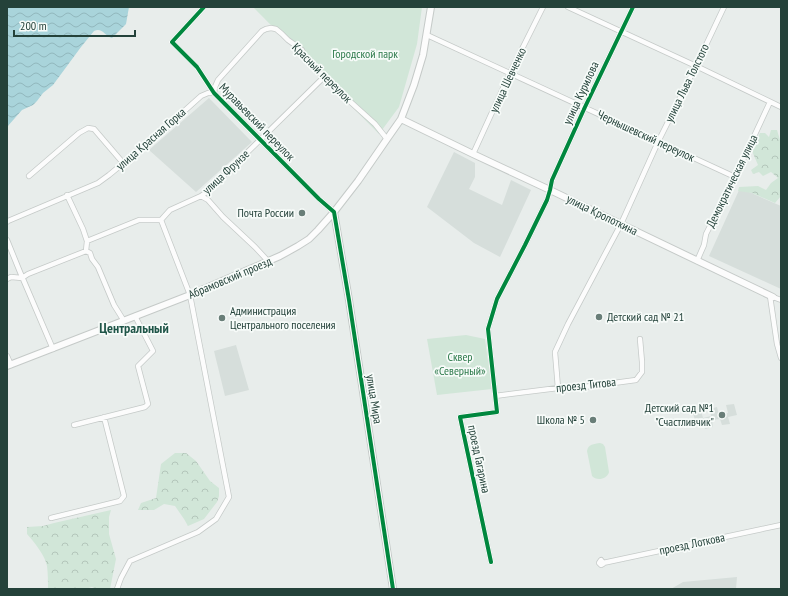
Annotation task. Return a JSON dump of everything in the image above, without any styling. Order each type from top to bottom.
[{"type":"street","name":"Муравьевский переулок","points":[[204,7],[172,42],[197,67],[214,93],[319,199],[334,212]]},
{"type":"street","name":"Абрамовский проезд","points":[[9,366],[190,295],[268,261],[309,239],[334,212],[363,174],[401,119],[414,85],[423,55],[431,7]]},
{"type":"street","name":"улица Шевченко","points":[[473,154],[543,7]]},
{"type":"street","points":[[568,7],[781,107]]},
{"type":"street","name":"улица Курилова","points":[[550,190],[552,180],[585,107],[633,7]]},
{"type":"street","name":"улица Льва Толстого","points":[[558,388],[555,352],[568,324],[621,224],[658,142],[724,7]]},
{"type":"street","name":"Красный переулок","points":[[214,93],[218,80],[262,31],[271,28],[276,29],[302,50],[306,60],[375,124],[388,139]]},
{"type":"street","name":"Чернышевский переулок","points":[[427,35],[735,177]]},
{"type":"street","name":"улица Фрунзе","points":[[161,220],[170,210],[201,196],[208,191],[324,77]]},
{"type":"street","name":"улица Красная Горка","points":[[7,222],[8,220],[98,183],[124,164],[201,96],[208,93],[214,93]]},
{"type":"street","name":"Демократическая улица","points":[[697,261],[704,245],[706,234],[735,177],[770,102]]},
{"type":"street","name":"улица Кропоткина","points":[[401,119],[781,300]]},
{"type":"street","points":[[29,176],[79,133],[88,128],[94,129],[124,164]]},
{"type":"street","name":"проезд Гагарина","points":[[491,562],[460,417],[496,412],[488,329],[497,299],[547,200],[550,190]]},
{"type":"street","points":[[67,195],[80,221],[87,242],[86,251]]},
{"type":"street","points":[[201,196],[208,200],[223,217],[268,261]]},
{"type":"street","name":"улица Мира","points":[[334,212],[393,589]]},
{"type":"street","points":[[87,242],[139,220],[161,220],[190,295],[229,497],[216,519],[198,532],[130,561],[117,589]]},
{"type":"street","points":[[8,241],[22,278],[53,349]]},
{"type":"street","points":[[7,279],[11,277],[22,278],[28,274],[86,251]]},
{"type":"street","points":[[86,251],[90,253],[92,259],[98,267],[114,305],[124,321]]},
{"type":"street","points":[[772,297],[777,344],[781,358]]},
{"type":"street","points":[[74,425],[145,408],[148,404],[138,366],[153,351],[135,316]]},
{"type":"street","name":"проезд Титова","points":[[495,396],[636,380],[642,372],[640,339]]},
{"type":"street","points":[[7,356],[9,366]]},
{"type":"street","points":[[51,518],[120,501],[124,496],[104,417]]},
{"type":"street","name":"проезд Лоткова","points":[[603,563],[781,525]]},
{"type":"shaded area","points":[[209,98],[252,142],[196,192],[149,150]]},
{"type":"shaded area","points":[[454,152],[475,163],[475,177],[469,189],[502,205],[511,180],[531,190],[500,257],[474,243],[427,207]]},
{"type":"shaded area","points":[[740,188],[781,206],[781,289],[709,256]]},
{"type":"shaded area","points":[[236,345],[249,390],[225,396],[214,351]]},
{"type":"shaded area","name":"Детский сад №1 \"Счастливчик\"","points":[[734,404],[737,415],[728,417],[730,424],[722,425],[720,419],[712,420],[713,427],[705,429],[704,422],[696,424],[693,413],[701,411],[703,418],[711,416],[710,409],[717,407],[719,415],[728,413],[726,405]]},
{"type":"shaded area","points":[[737,577],[736,589],[671,589],[683,582]]},
{"type":"green space","name":"Городской парк","points":[[253,7],[422,7],[417,44],[399,107],[379,134]]},
{"type":"green space","points":[[771,130],[777,130],[781,140],[781,196],[775,203],[752,193],[738,191],[739,187],[758,186],[766,190],[771,183],[778,178],[771,172],[763,176],[759,172],[753,174],[751,170],[758,165],[752,151],[760,133],[765,133],[769,137]]},
{"type":"green space","name":"Сквер «Северный»","points":[[466,335],[485,339],[492,389],[437,395],[427,339]]},
{"type":"green space","points":[[600,443],[605,447],[609,472],[606,477],[596,479],[592,476],[587,451],[590,446]]},
{"type":"green space","points":[[175,453],[186,453],[196,461],[210,481],[219,488],[217,502],[204,519],[188,526],[175,506],[164,504],[154,510],[138,510],[141,503],[156,498],[161,464]]},
{"type":"green space","points":[[111,510],[109,517],[109,534],[116,559],[110,589],[95,589],[92,587],[85,589],[48,589],[48,572],[46,562],[39,549],[27,534],[27,527],[43,526]]},
{"type":"water","points":[[7,7],[129,7],[126,24],[112,38],[99,30],[94,31],[53,85],[43,93],[33,105],[22,110],[7,127]]},
{"type":"cycle path","points":[[204,7],[172,42],[197,67],[214,93],[319,199],[334,212],[349,300],[393,589]]},
{"type":"cycle path","points":[[491,562],[460,417],[497,412],[488,329],[497,299],[547,200],[552,180],[633,7]]},
{"type":"place","name":"Почта России","points":[[302,213]]},
{"type":"place","name":"Детский сад № 21","points":[[599,317]]},
{"type":"place","name":"Администрация Центрального поселения","points":[[222,318]]},
{"type":"place","name":"Детский сад №1 \"Счастливчик\"","points":[[722,415]]},
{"type":"place","name":"Школа № 5","points":[[593,420]]},
{"type":"district","name":"Центральный","points":[[134,328]]}]
